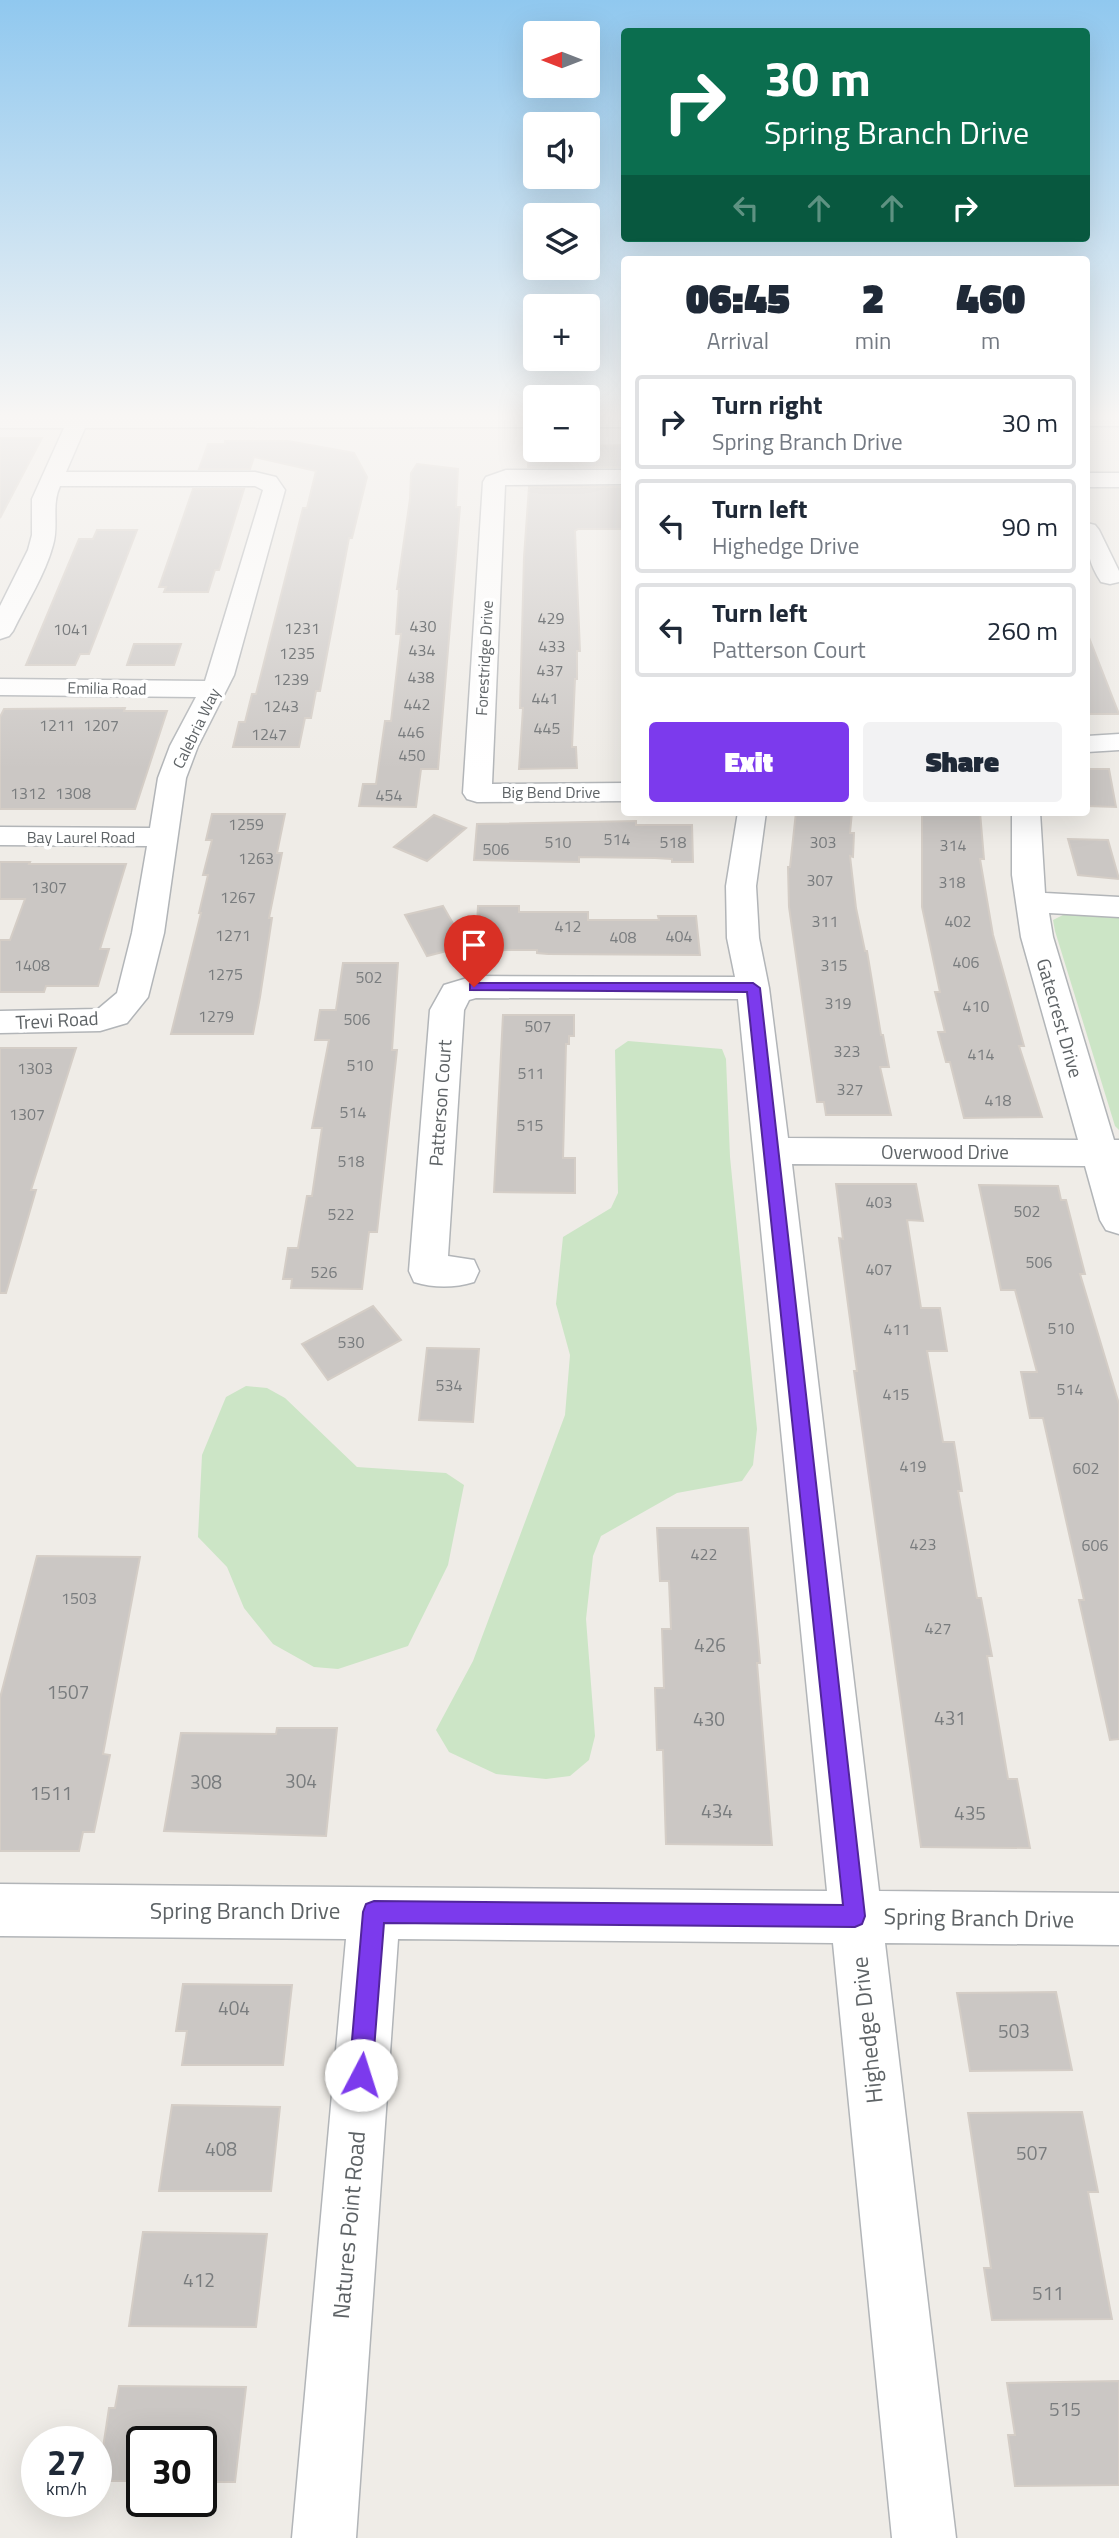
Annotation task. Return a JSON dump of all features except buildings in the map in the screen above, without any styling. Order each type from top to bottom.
[{"type":"street","points":[[0,631],[21,567],[43,542],[43,532]]},
{"type":"street","name":"Calebria Way","points":[[114,1015],[132,997],[144,955],[168,796],[177,763],[215,689],[226,660],[262,532]]},
{"type":"street","name":"Forestridge Drive","points":[[477,793],[491,532]]},
{"type":"street","points":[[1090,538],[1105,577]]},
{"type":"street","name":"Emilia Road","points":[[0,687],[215,689]]},
{"type":"street","points":[[1090,744],[1119,742]]},
{"type":"street","name":"Big Bend Drive","points":[[477,793],[621,792]]},
{"type":"street","name":"Highedge Drive","points":[[751,816],[741,886],[743,938],[753,988],[772,1151],[924,2538]]},
{"type":"street","name":"Gatecrest Drive","points":[[1026,816],[1031,902],[1037,937],[1109,1153],[1119,1220]]},
{"type":"street","name":"Bay Laurel Road","points":[[0,836],[162,837]]},
{"type":"street","points":[[1031,902],[1119,907]]},
{"type":"street","name":"Patterson Court","points":[[460,1271],[428,1271],[447,1010],[456,993],[474,987],[753,988]]},
{"type":"street","name":"Trevi Road","points":[[0,1022],[85,1022],[114,1015]]},
{"type":"street","name":"Overwood Drive","points":[[772,1151],[1109,1153]]},
{"type":"street","name":"Spring Branch Drive","points":[[0,1910],[1119,1919]]},
{"type":"street","name":"Natures Point Road","points":[[324,2538],[374,1912]]},
{"type":"green space","points":[[1065,914],[1119,917],[1119,1130],[1115,1126],[1055,931],[1053,920]]},
{"type":"green space","points":[[628,1041],[722,1049],[726,1059],[730,1157],[757,1429],[753,1465],[742,1481],[677,1493],[601,1536],[593,1556],[586,1619],[595,1736],[589,1760],[570,1776],[546,1779],[496,1774],[449,1752],[436,1730],[473,1661],[565,1415],[570,1355],[556,1304],[563,1237],[611,1208],[618,1193],[615,1050]]},
{"type":"green space","points":[[246,1386],[267,1388],[285,1398],[357,1467],[446,1473],[464,1485],[448,1565],[408,1646],[338,1669],[314,1667],[273,1644],[244,1608],[227,1567],[198,1537],[202,1455],[226,1397]]},
{"type":"route","points":[[361,2075],[374,1912],[855,1916],[753,988],[474,987]]}]
